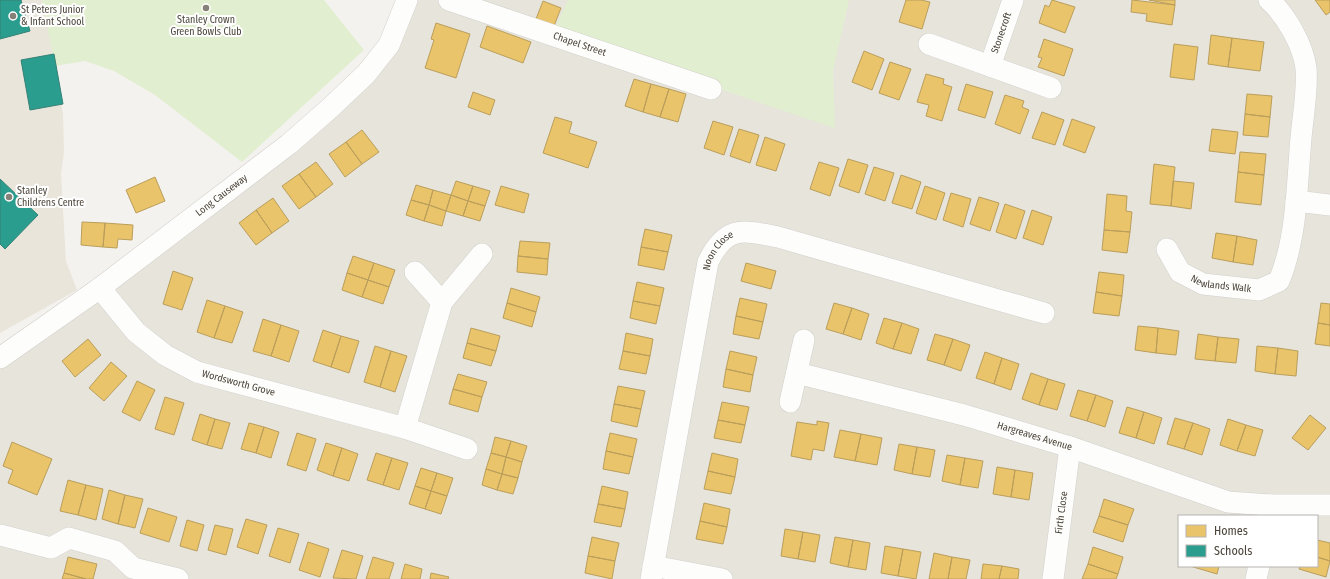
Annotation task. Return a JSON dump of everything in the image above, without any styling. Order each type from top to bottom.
[{"type":"street","name":"Long Causeway","points":[[0,358],[100,288],[283,149],[329,109],[366,74],[389,45],[407,0]]},
{"type":"street","name":"Chapel Street","points":[[449,0],[710,89]]},
{"type":"street","name":"Stonecroft","points":[[990,66],[1013,0]]},
{"type":"street","name":"Newlands Walk","points":[[1167,248],[1180,272],[1203,284],[1259,290],[1279,281],[1285,268],[1296,200],[1306,68],[1294,31],[1269,0]]},
{"type":"street","name":"Stonecroft","points":[[929,44],[1051,88]]},
{"type":"street","points":[[1296,200],[1330,205]]},
{"type":"street","name":"Noon Close","points":[[652,572],[708,262],[716,246],[730,234],[750,231],[778,237],[1039,307]]},
{"type":"street","points":[[405,428],[442,302],[482,254]]},
{"type":"street","points":[[415,272],[442,302]]},
{"type":"street","name":"Wordsworth Grove","points":[[100,288],[136,332],[165,355],[198,372],[405,428],[467,449]]},
{"type":"street","points":[[790,402],[804,340]]},
{"type":"street","name":"Hargreaves Avenue","points":[[797,373],[964,415],[1070,447],[1228,502],[1269,510],[1330,504]]},
{"type":"street","name":"Firth Close","points":[[1053,579],[1070,447]]},
{"type":"street","points":[[0,535],[51,548],[69,538],[115,551],[133,568],[172,578]]},
{"type":"street","points":[[1256,579],[1259,567]]},
{"type":"street","points":[[652,572],[722,579]]},
{"type":"shaded area","points":[[0,0],[42,0],[51,41],[63,114],[64,152],[61,174],[66,261],[77,290],[0,333]]},
{"type":"shaded area","points":[[407,0],[1330,0],[1330,579],[0,579],[0,358],[366,75]]},
{"type":"green space","points":[[42,0],[324,0],[364,50],[242,162],[155,95],[114,71],[85,61],[55,66]]},
{"type":"green space","points":[[568,0],[849,0],[833,71],[835,128],[553,33]]},
{"type":"building: Homes","points":[[906,0],[921,0],[930,2],[922,29],[899,22]]},
{"type":"building: Homes","points":[[1052,0],[1075,7],[1065,33],[1039,23],[1045,5],[1049,7]]},
{"type":"building: Homes","points":[[1132,0],[1175,5],[1172,25],[1146,21],[1147,14],[1131,12]]},
{"type":"building: Homes","points":[[1149,0],[1175,0],[1175,5]]},
{"type":"building: Homes","points":[[1315,0],[1330,0],[1330,12],[1326,15]]},
{"type":"building: Homes","points":[[543,1],[561,8],[554,26],[536,19]]},
{"type":"building: Homes","points":[[436,23],[470,34],[456,78],[425,68],[434,40],[431,39]]},
{"type":"building: Homes","points":[[487,26],[531,42],[523,63],[480,47]]},
{"type":"building: Homes","points":[[1211,35],[1232,38],[1228,67],[1208,64]]},
{"type":"building: Homes","points":[[1232,38],[1264,42],[1260,71],[1228,67]]},
{"type":"building: Homes","points":[[1044,39],[1073,49],[1064,76],[1038,67],[1042,58],[1038,57]]},
{"type":"building: Homes","points":[[1174,44],[1198,47],[1194,80],[1170,77]]},
{"type":"building: Homes","points":[[864,51],[884,59],[872,90],[852,82]]},
{"type":"building: Homes","points":[[890,62],[911,69],[899,100],[879,93]]},
{"type":"building: Homes","points":[[926,74],[944,79],[943,84],[952,87],[942,121],[926,116],[929,105],[917,102]]},
{"type":"building: Homes","points":[[634,79],[651,84],[643,112],[625,106]]},
{"type":"building: Homes","points":[[651,84],[669,89],[660,117],[643,112]]},
{"type":"building: Homes","points":[[966,84],[993,92],[985,118],[958,110]]},
{"type":"building: Homes","points":[[669,89],[686,94],[678,122],[660,117]]},
{"type":"building: Homes","points":[[473,92],[495,100],[490,115],[468,107]]},
{"type":"building: Homes","points":[[1247,94],[1272,96],[1270,117],[1245,114]]},
{"type":"building: Homes","points":[[1005,95],[1024,101],[1022,107],[1029,110],[1020,134],[995,124]]},
{"type":"building: Homes","points":[[1042,112],[1064,120],[1055,145],[1032,138]]},
{"type":"building: Homes","points":[[1245,114],[1270,117],[1268,137],[1243,135]]},
{"type":"building: Homes","points":[[555,117],[572,122],[569,133],[597,142],[588,168],[543,153]]},
{"type":"building: Homes","points":[[1072,119],[1095,127],[1085,153],[1063,145]]},
{"type":"building: Homes","points":[[713,121],[733,127],[724,155],[704,148]]},
{"type":"building: Homes","points":[[739,129],[759,135],[750,163],[730,156]]},
{"type":"building: Homes","points":[[1212,129],[1238,132],[1235,154],[1209,151]]},
{"type":"building: Homes","points":[[362,130],[379,152],[362,164],[346,142]]},
{"type":"building: Homes","points":[[765,137],[785,144],[776,171],[756,165]]},
{"type":"building: Homes","points":[[346,142],[362,164],[345,177],[329,154]]},
{"type":"building: Homes","points":[[1240,152],[1266,154],[1264,175],[1238,172]]},
{"type":"building: Homes","points":[[848,159],[868,165],[859,193],[839,186]]},
{"type":"building: Homes","points":[[316,162],[333,184],[316,197],[299,174]]},
{"type":"building: Homes","points":[[819,162],[839,168],[830,196],[810,189]]},
{"type":"building: Homes","points":[[1154,164],[1175,167],[1171,206],[1150,204]]},
{"type":"building: Homes","points":[[874,167],[894,173],[885,201],[865,194]]},
{"type":"building: Homes","points":[[1238,172],[1264,175],[1261,205],[1235,202]]},
{"type":"building: Homes","points":[[299,174],[316,197],[299,209],[282,186]]},
{"type":"building: Homes","points":[[901,175],[921,182],[912,209],[892,203]]},
{"type":"building: Homes","points":[[155,177],[165,201],[136,213],[126,190]]},
{"type":"building: Homes","points":[[456,181],[473,186],[468,201],[451,195]]},
{"type":"building: Homes","points":[[1173,181],[1194,183],[1191,209],[1171,206]]},
{"type":"building: Homes","points":[[416,185],[433,190],[429,205],[411,200]]},
{"type":"building: Homes","points":[[473,186],[490,191],[485,206],[468,201]]},
{"type":"building: Homes","points":[[501,186],[529,194],[524,213],[495,205]]},
{"type":"building: Homes","points":[[925,186],[945,193],[936,220],[916,213]]},
{"type":"building: Homes","points":[[433,190],[451,195],[446,211],[429,205]]},
{"type":"building: Homes","points":[[951,193],[971,199],[963,227],[943,220]]},
{"type":"building: Homes","points":[[1107,194],[1127,196],[1126,211],[1132,212],[1130,232],[1104,230]]},
{"type":"building: Homes","points":[[451,195],[468,201],[463,216],[446,211]]},
{"type":"building: Homes","points":[[979,197],[999,203],[990,231],[970,224]]},
{"type":"building: Homes","points":[[273,198],[289,221],[272,233],[256,210]]},
{"type":"building: Homes","points":[[411,200],[429,205],[424,221],[406,215]]},
{"type":"building: Homes","points":[[468,201],[485,206],[480,221],[463,216]]},
{"type":"building: Homes","points":[[1005,204],[1025,211],[1016,239],[996,232]]},
{"type":"building: Homes","points":[[429,205],[446,211],[442,226],[424,221]]},
{"type":"building: Homes","points":[[256,210],[272,233],[256,245],[239,223]]},
{"type":"building: Homes","points":[[1032,210],[1052,217],[1043,245],[1023,238]]},
{"type":"building: Homes","points":[[82,222],[105,223],[103,247],[81,245]]},
{"type":"building: Homes","points":[[105,223],[133,225],[132,240],[118,239],[117,248],[103,247]]},
{"type":"building: Homes","points":[[645,229],[672,235],[668,252],[641,247]]},
{"type":"building: Homes","points":[[1104,230],[1130,232],[1127,253],[1102,250]]},
{"type":"building: Homes","points":[[1216,233],[1237,236],[1233,262],[1212,258]]},
{"type":"building: Homes","points":[[1237,236],[1257,240],[1253,265],[1233,262]]},
{"type":"building: Homes","points":[[520,241],[550,243],[548,259],[518,256]]},
{"type":"building: Homes","points":[[641,247],[668,252],[664,270],[638,265]]},
{"type":"building: Homes","points":[[353,256],[374,263],[368,280],[347,273]]},
{"type":"building: Homes","points":[[518,256],[548,259],[547,275],[517,272]]},
{"type":"building: Homes","points":[[374,263],[395,270],[389,287],[368,280]]},
{"type":"building: Homes","points":[[746,263],[776,271],[771,289],[741,281]]},
{"type":"building: Homes","points":[[173,271],[193,278],[182,310],[163,304]]},
{"type":"building: Homes","points":[[1099,272],[1124,275],[1122,296],[1096,292]]},
{"type":"building: Homes","points":[[347,273],[368,280],[362,297],[342,290]]},
{"type":"building: Homes","points":[[368,280],[389,287],[383,304],[362,297]]},
{"type":"building: Homes","points":[[637,282],[664,288],[660,306],[633,301]]},
{"type":"building: Homes","points":[[511,288],[540,297],[536,312],[507,303]]},
{"type":"building: Homes","points":[[1096,292],[1122,296],[1119,316],[1093,313]]},
{"type":"building: Homes","points":[[740,298],[767,304],[763,322],[736,316]]},
{"type":"building: Homes","points":[[207,300],[225,306],[214,338],[197,332]]},
{"type":"building: Homes","points":[[633,301],[660,306],[656,324],[630,318]]},
{"type":"building: Homes","points":[[507,303],[536,312],[532,327],[503,318]]},
{"type":"building: Homes","points":[[834,303],[852,308],[843,334],[826,329]]},
{"type":"building: Homes","points":[[1321,303],[1330,304],[1330,325],[1318,323]]},
{"type":"building: Homes","points":[[225,306],[243,312],[232,343],[214,338]]},
{"type":"building: Homes","points":[[852,308],[869,314],[861,340],[843,334]]},
{"type":"building: Homes","points":[[736,316],[763,322],[759,339],[733,334]]},
{"type":"building: Homes","points":[[884,318],[902,323],[893,349],[876,343]]},
{"type":"building: Homes","points":[[263,319],[281,325],[271,356],[253,351]]},
{"type":"building: Homes","points":[[902,323],[919,329],[911,354],[893,349]]},
{"type":"building: Homes","points":[[1318,323],[1330,325],[1330,346],[1315,344]]},
{"type":"building: Homes","points":[[281,325],[299,331],[289,362],[271,356]]},
{"type":"building: Homes","points":[[1138,326],[1158,328],[1156,353],[1135,350]]},
{"type":"building: Homes","points":[[471,328],[500,336],[496,351],[467,343]]},
{"type":"building: Homes","points":[[1158,328],[1179,331],[1176,355],[1156,353]]},
{"type":"building: Homes","points":[[323,330],[341,336],[331,367],[313,361]]},
{"type":"building: Homes","points":[[626,333],[653,339],[650,356],[623,351]]},
{"type":"building: Homes","points":[[935,334],[953,339],[944,365],[927,360]]},
{"type":"building: Homes","points":[[1198,334],[1218,337],[1215,361],[1195,359]]},
{"type":"building: Homes","points":[[341,336],[359,341],[349,373],[331,367]]},
{"type":"building: Homes","points":[[1218,337],[1239,339],[1236,363],[1215,361]]},
{"type":"building: Homes","points":[[88,339],[101,355],[75,377],[62,361]]},
{"type":"building: Homes","points":[[953,339],[970,345],[961,371],[944,365]]},
{"type":"building: Homes","points":[[467,343],[496,351],[491,366],[463,358]]},
{"type":"building: Homes","points":[[375,346],[391,351],[380,387],[364,382]]},
{"type":"building: Homes","points":[[1257,346],[1278,348],[1275,374],[1255,371]]},
{"type":"building: Homes","points":[[1278,348],[1298,351],[1296,376],[1275,374]]},
{"type":"building: Homes","points":[[391,351],[407,356],[395,392],[380,387]]},
{"type":"building: Homes","points":[[623,351],[650,356],[646,374],[619,369]]},
{"type":"building: Homes","points":[[730,351],[757,357],[753,375],[726,369]]},
{"type":"building: Homes","points":[[985,352],[1002,358],[994,384],[976,378]]},
{"type":"building: Homes","points":[[1002,358],[1019,364],[1011,390],[994,384]]},
{"type":"building: Homes","points":[[111,362],[127,376],[104,401],[89,388]]},
{"type":"building: Homes","points":[[726,369],[753,375],[750,392],[723,387]]},
{"type":"building: Homes","points":[[1031,373],[1048,379],[1039,405],[1022,399]]},
{"type":"building: Homes","points":[[458,374],[487,382],[482,397],[453,389]]},
{"type":"building: Homes","points":[[1048,379],[1065,384],[1057,410],[1039,405]]},
{"type":"building: Homes","points":[[137,381],[155,390],[140,421],[122,412]]},
{"type":"building: Homes","points":[[618,386],[645,391],[641,409],[614,404]]},
{"type":"building: Homes","points":[[453,389],[482,397],[478,412],[449,404]]},
{"type":"building: Homes","points":[[1078,390],[1096,395],[1087,421],[1070,416]]},
{"type":"building: Homes","points":[[1096,395],[1113,401],[1105,427],[1087,421]]},
{"type":"building: Homes","points":[[165,397],[184,403],[174,435],[155,429]]},
{"type":"building: Homes","points":[[722,402],[749,407],[745,425],[718,420]]},
{"type":"building: Homes","points":[[614,404],[641,409],[637,427],[611,421]]},
{"type":"building: Homes","points":[[1127,407],[1144,412],[1136,438],[1119,433]]},
{"type":"building: Homes","points":[[1144,412],[1162,418],[1154,444],[1136,438]]},
{"type":"building: Homes","points":[[200,414],[215,419],[207,445],[192,440]]},
{"type":"building: Homes","points":[[1310,415],[1326,428],[1308,450],[1292,438]]},
{"type":"building: Homes","points":[[1175,418],[1193,423],[1184,449],[1167,444]]},
{"type":"building: Homes","points":[[215,419],[230,423],[222,449],[207,445]]},
{"type":"building: Homes","points":[[1228,419],[1246,425],[1237,451],[1220,445]]},
{"type":"building: Homes","points":[[718,420],[745,425],[741,443],[714,438]]},
{"type":"building: Homes","points":[[817,421],[829,423],[824,451],[813,449],[811,460],[791,456],[797,422],[817,425]]},
{"type":"building: Homes","points":[[249,423],[264,427],[256,453],[241,449]]},
{"type":"building: Homes","points":[[1193,423],[1210,429],[1202,455],[1184,449]]},
{"type":"building: Homes","points":[[1246,425],[1263,430],[1255,456],[1237,451]]},
{"type":"building: Homes","points":[[264,427],[279,432],[271,458],[256,453]]},
{"type":"building: Homes","points":[[840,430],[861,434],[855,461],[834,457]]},
{"type":"building: Homes","points":[[297,433],[316,439],[306,471],[287,465]]},
{"type":"building: Homes","points":[[610,433],[637,439],[633,457],[606,451]]},
{"type":"building: Homes","points":[[861,434],[882,438],[877,465],[855,461]]},
{"type":"building: Homes","points":[[495,437],[511,441],[506,457],[491,453]]},
{"type":"building: Homes","points":[[511,441],[527,446],[522,462],[506,457]]},
{"type":"building: Homes","points":[[12,442],[52,459],[37,495],[8,483],[13,470],[3,466]]},
{"type":"building: Homes","points":[[326,443],[342,448],[333,476],[317,470]]},
{"type":"building: Homes","points":[[899,444],[917,447],[912,474],[894,470]]},
{"type":"building: Homes","points":[[917,447],[935,450],[930,477],[912,474]]},
{"type":"building: Homes","points":[[342,448],[358,454],[349,481],[333,476]]},
{"type":"building: Homes","points":[[606,451],[633,457],[629,474],[603,469]]},
{"type":"building: Homes","points":[[376,453],[392,458],[383,485],[367,480]]},
{"type":"building: Homes","points":[[491,453],[506,457],[502,474],[486,469]]},
{"type":"building: Homes","points":[[712,453],[738,459],[735,477],[708,471]]},
{"type":"building: Homes","points":[[947,455],[965,458],[960,485],[942,481]]},
{"type":"building: Homes","points":[[506,457],[522,462],[518,478],[502,474]]},
{"type":"building: Homes","points":[[392,458],[408,463],[399,490],[383,485]]},
{"type":"building: Homes","points":[[965,458],[983,461],[978,488],[960,485]]},
{"type":"building: Homes","points":[[997,467],[1015,470],[1011,497],[993,494]]},
{"type":"building: Homes","points":[[421,468],[437,473],[431,491],[415,486]]},
{"type":"building: Homes","points":[[486,469],[502,474],[497,490],[482,485]]},
{"type":"building: Homes","points":[[1015,470],[1033,473],[1029,500],[1011,497]]},
{"type":"building: Homes","points":[[708,471],[735,477],[731,494],[704,489]]},
{"type":"building: Homes","points":[[437,473],[453,478],[447,496],[431,491]]},
{"type":"building: Homes","points":[[502,474],[518,478],[513,494],[497,490]]},
{"type":"building: Homes","points":[[68,480],[86,485],[78,515],[60,511]]},
{"type":"building: Homes","points":[[86,485],[103,489],[96,520],[78,515]]},
{"type":"building: Homes","points":[[415,486],[431,491],[425,509],[409,504]]},
{"type":"building: Homes","points":[[602,486],[628,492],[625,509],[598,504]]},
{"type":"building: Homes","points":[[109,490],[125,495],[118,524],[102,519]]},
{"type":"building: Homes","points":[[431,491],[447,496],[441,514],[425,509]]},
{"type":"building: Homes","points":[[125,495],[143,499],[135,528],[118,524]]},
{"type":"building: Homes","points":[[1104,499],[1134,509],[1128,525],[1099,516]]},
{"type":"building: Homes","points":[[704,503],[730,509],[727,527],[700,521]]},
{"type":"building: Homes","points":[[598,504],[625,509],[621,527],[594,522]]},
{"type":"building: Homes","points":[[148,508],[177,517],[169,542],[140,533]]},
{"type":"building: Homes","points":[[1099,516],[1128,525],[1123,542],[1093,532]]},
{"type":"building: Homes","points":[[246,519],[267,525],[258,554],[237,547]]},
{"type":"building: Homes","points":[[187,520],[204,525],[197,551],[180,546]]},
{"type":"building: Homes","points":[[700,521],[727,527],[723,544],[696,539]]},
{"type":"building: Homes","points":[[215,525],[233,529],[226,555],[208,550]]},
{"type":"building: Homes","points":[[278,528],[299,534],[290,563],[269,556]]},
{"type":"building: Homes","points":[[785,529],[803,532],[798,559],[781,556]]},
{"type":"building: Homes","points":[[803,532],[820,535],[815,562],[798,559]]},
{"type":"building: Homes","points":[[592,537],[619,543],[615,561],[588,556]]},
{"type":"building: Homes","points":[[835,537],[853,540],[848,567],[830,563]]},
{"type":"building: Homes","points":[[853,540],[870,543],[866,570],[848,567]]},
{"type":"building: Homes","points":[[1318,540],[1330,543],[1330,561],[1318,557]]},
{"type":"building: Homes","points":[[308,542],[329,549],[320,577],[299,570]]},
{"type":"building: Homes","points":[[885,546],[903,549],[898,576],[881,573]]},
{"type":"building: Homes","points":[[1093,547],[1123,557],[1118,574],[1088,564]]},
{"type":"building: Homes","points":[[903,549],[921,552],[916,579],[898,576]]},
{"type":"building: Homes","points":[[342,550],[363,556],[356,579],[333,578]]},
{"type":"building: Homes","points":[[934,553],[952,557],[948,579],[929,579]]},
{"type":"building: Homes","points":[[588,556],[615,561],[612,579],[585,573]]},
{"type":"building: Homes","points":[[68,557],[97,564],[93,579],[86,579],[64,573]]},
{"type":"building: Homes","points":[[373,557],[394,563],[389,579],[366,579]]},
{"type":"building: Homes","points":[[952,557],[970,560],[966,579],[948,579]]},
{"type":"building: Homes","points":[[1318,557],[1330,561],[1326,577],[1299,569],[1300,567],[1318,567]]},
{"type":"building: Homes","points":[[405,564],[422,569],[420,579],[401,579]]},
{"type":"building: Homes","points":[[983,564],[1002,566],[999,579],[981,579]]},
{"type":"building: Homes","points":[[1088,564],[1118,574],[1116,579],[1082,579]]},
{"type":"building: Homes","points":[[1002,566],[1019,569],[1018,579],[999,579]]},
{"type":"building: Homes","points":[[1193,567],[1219,567],[1217,574]]},
{"type":"building: Homes","points":[[64,573],[86,579],[62,579]]},
{"type":"building: Homes","points":[[431,573],[449,577],[448,579],[430,579]]},
{"type":"building: Schools","name":"St Peters Junior & Infant School","points":[[0,0],[21,0],[30,31],[0,39]]},
{"type":"building: Schools","points":[[54,54],[63,104],[30,110],[21,60]]},
{"type":"building: Schools","name":"Stanley Childrens Centre","points":[[0,179],[38,215],[5,249],[0,244]]},
{"type":"place","name":"Stanley Crown Green Bowls Club","points":[[206,8]]},
{"type":"place","name":"St Peters Junior & Infant School","points":[[13,16]]},
{"type":"place","name":"Stanley Childrens Centre","points":[[9,197]]}]
